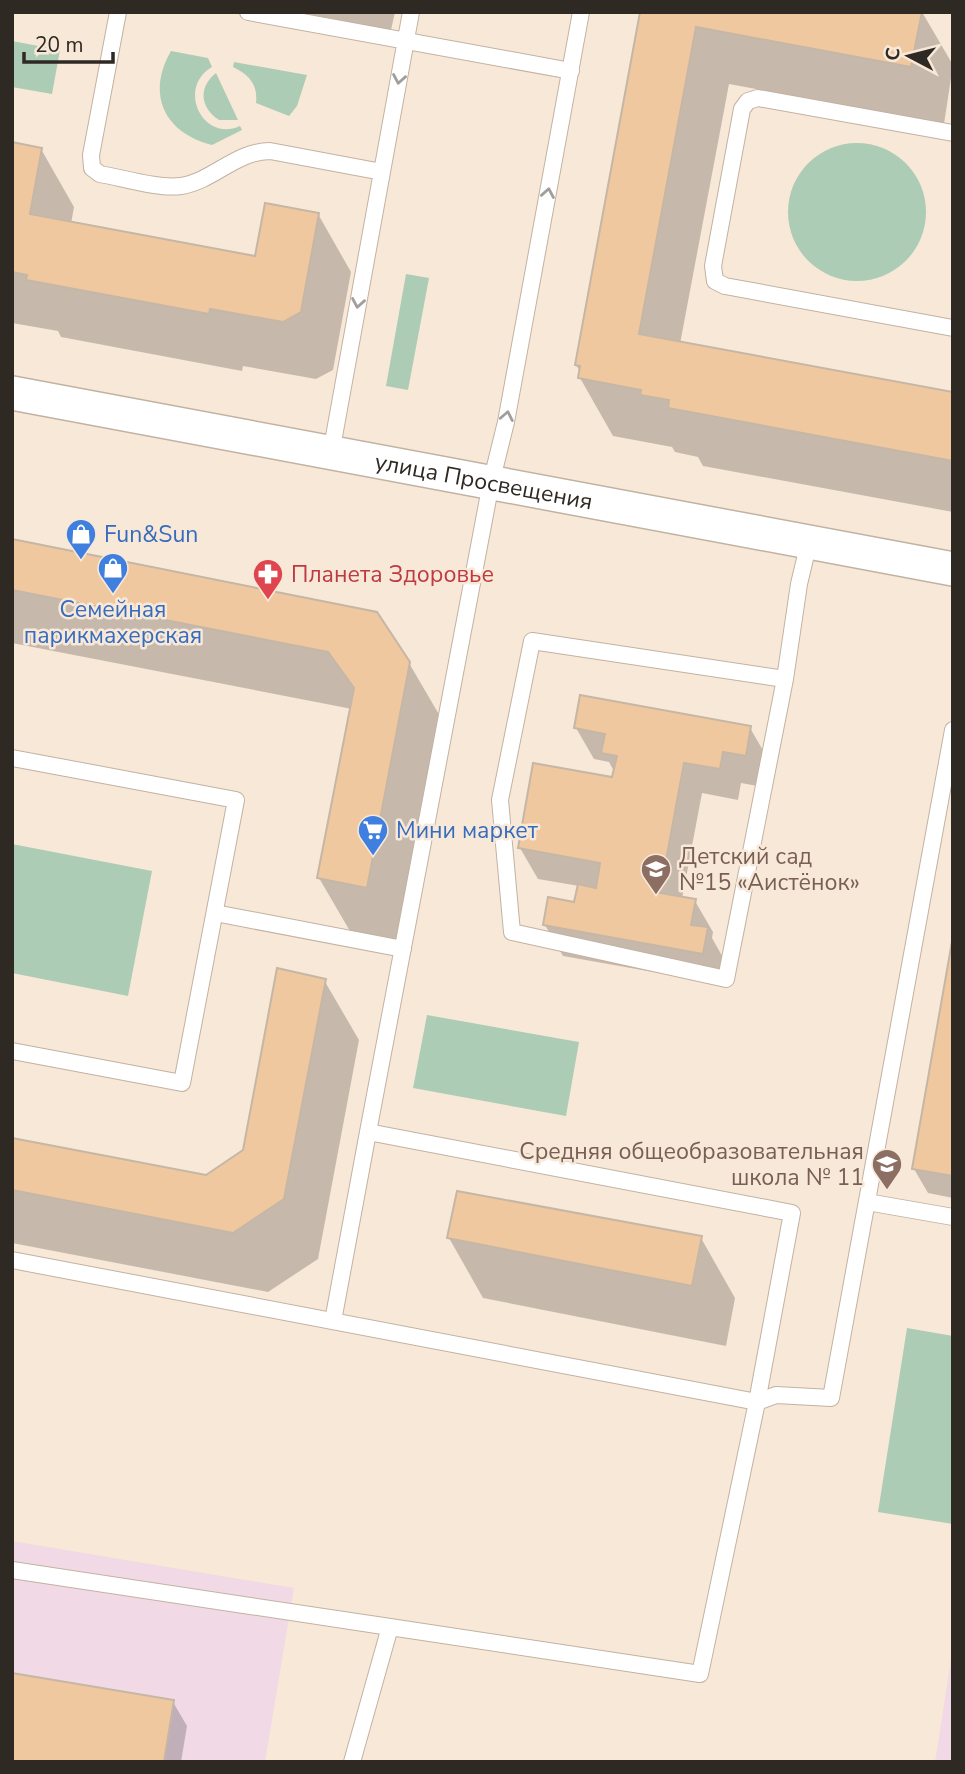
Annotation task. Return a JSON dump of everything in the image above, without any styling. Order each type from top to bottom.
[{"type":"street","name":"улица Просвещения","points":[[12,393],[953,569]]},
{"type":"lane","points":[[118,12],[91,155],[92,168],[100,173],[180,186],[258,151],[271,151],[382,172]]},
{"type":"lane","points":[[248,12],[570,71]]},
{"type":"lane","points":[[331,453],[411,12]]},
{"type":"lane","points":[[333,1321],[491,483],[508,409],[581,12]]},
{"type":"lane","points":[[953,133],[758,98],[748,101],[742,109],[713,266],[715,281],[725,286],[953,328]]},
{"type":"lane","points":[[785,679],[532,641],[500,800],[512,932],[726,979],[785,679],[799,584],[809,542]]},
{"type":"lane","points":[[12,1260],[757,1402],[776,1395],[831,1398],[953,730]]},
{"type":"lane","points":[[12,758],[236,800],[182,1083],[12,1051]]},
{"type":"lane","points":[[215,913],[403,949]]},
{"type":"lane","points":[[12,1570],[700,1674],[757,1402],[792,1213],[368,1132]]},
{"type":"lane","points":[[867,1202],[953,1217]]},
{"type":"lane","points":[[352,1762],[390,1628]]},
{"type":"shaded area","points":[[12,1541],[294,1588],[265,1762],[12,1762]]},
{"type":"shaded area","points":[[953,1646],[953,1762],[935,1762],[941,1724]]},
{"type":"green space","points":[[12,41],[60,50],[52,94],[12,87]]},
{"type":"green space","points":[[171,51],[208,58],[212,67],[201,76],[196,87],[195,99],[199,111],[205,120],[215,127],[227,129],[240,126],[242,130],[212,145],[195,139],[171,121],[160,96],[160,82]]},
{"type":"green space","points":[[234,62],[307,75],[297,106],[289,116],[256,103],[254,85],[244,73],[233,67]]},
{"type":"green space","points":[[216,73],[238,120],[219,120],[205,104],[206,85]]},
{"type":"green space","points":[[857,143],[883,149],[905,164],[920,186],[926,212],[920,238],[905,260],[883,275],[857,281],[831,275],[809,260],[794,238],[788,212],[794,186],[809,164],[831,149]]},
{"type":"green space","points":[[406,274],[429,278],[408,390],[386,386]]},
{"type":"green space","points":[[12,844],[152,871],[128,996],[12,973]]},
{"type":"green space","points":[[427,1015],[579,1042],[566,1116],[413,1088]]},
{"type":"green space","points":[[907,1328],[953,1336],[953,1524],[878,1512]]},
{"type":"building","points":[[640,12],[922,12],[911,67],[696,27],[639,334],[953,392],[953,461],[668,408],[669,400],[640,395],[641,390],[578,378],[580,366],[575,365]]},
{"type":"building","points":[[12,142],[42,148],[30,214],[255,256],[265,203],[319,213],[301,312],[283,322],[210,309],[209,314],[26,280],[27,275],[12,272]]},
{"type":"building","points":[[12,539],[377,612],[410,662],[367,888],[317,878],[354,688],[328,652],[12,590]]},
{"type":"building","points":[[580,695],[751,726],[746,756],[723,752],[720,769],[684,763],[660,893],[696,899],[691,925],[708,927],[703,954],[543,925],[548,897],[574,902],[578,884],[596,888],[600,863],[518,848],[533,763],[612,777],[617,756],[601,753],[605,734],[574,728]]},
{"type":"building","points":[[953,936],[953,1176],[912,1169]]},
{"type":"building","points":[[277,968],[326,979],[284,1199],[233,1233],[12,1190],[12,1138],[206,1175],[243,1150]]},
{"type":"building","points":[[457,1191],[702,1236],[692,1286],[447,1238]]},
{"type":"building","points":[[12,1673],[174,1700],[164,1762],[12,1762]]},
{"type":"place","name":"Fun&Sun","points":[[81,561]]},
{"type":"place","name":"Семейная парикмахерская","points":[[113,595]]},
{"type":"place","name":"Планета Здоровье","points":[[268,601]]},
{"type":"place","name":"Мини маркет","points":[[373,857]]},
{"type":"place","name":"Детский сад №15 «Аистёнок»","points":[[656,896]]},
{"type":"place","name":"Средняя общеобразовательная школа № 11","points":[[887,1191]]}]
